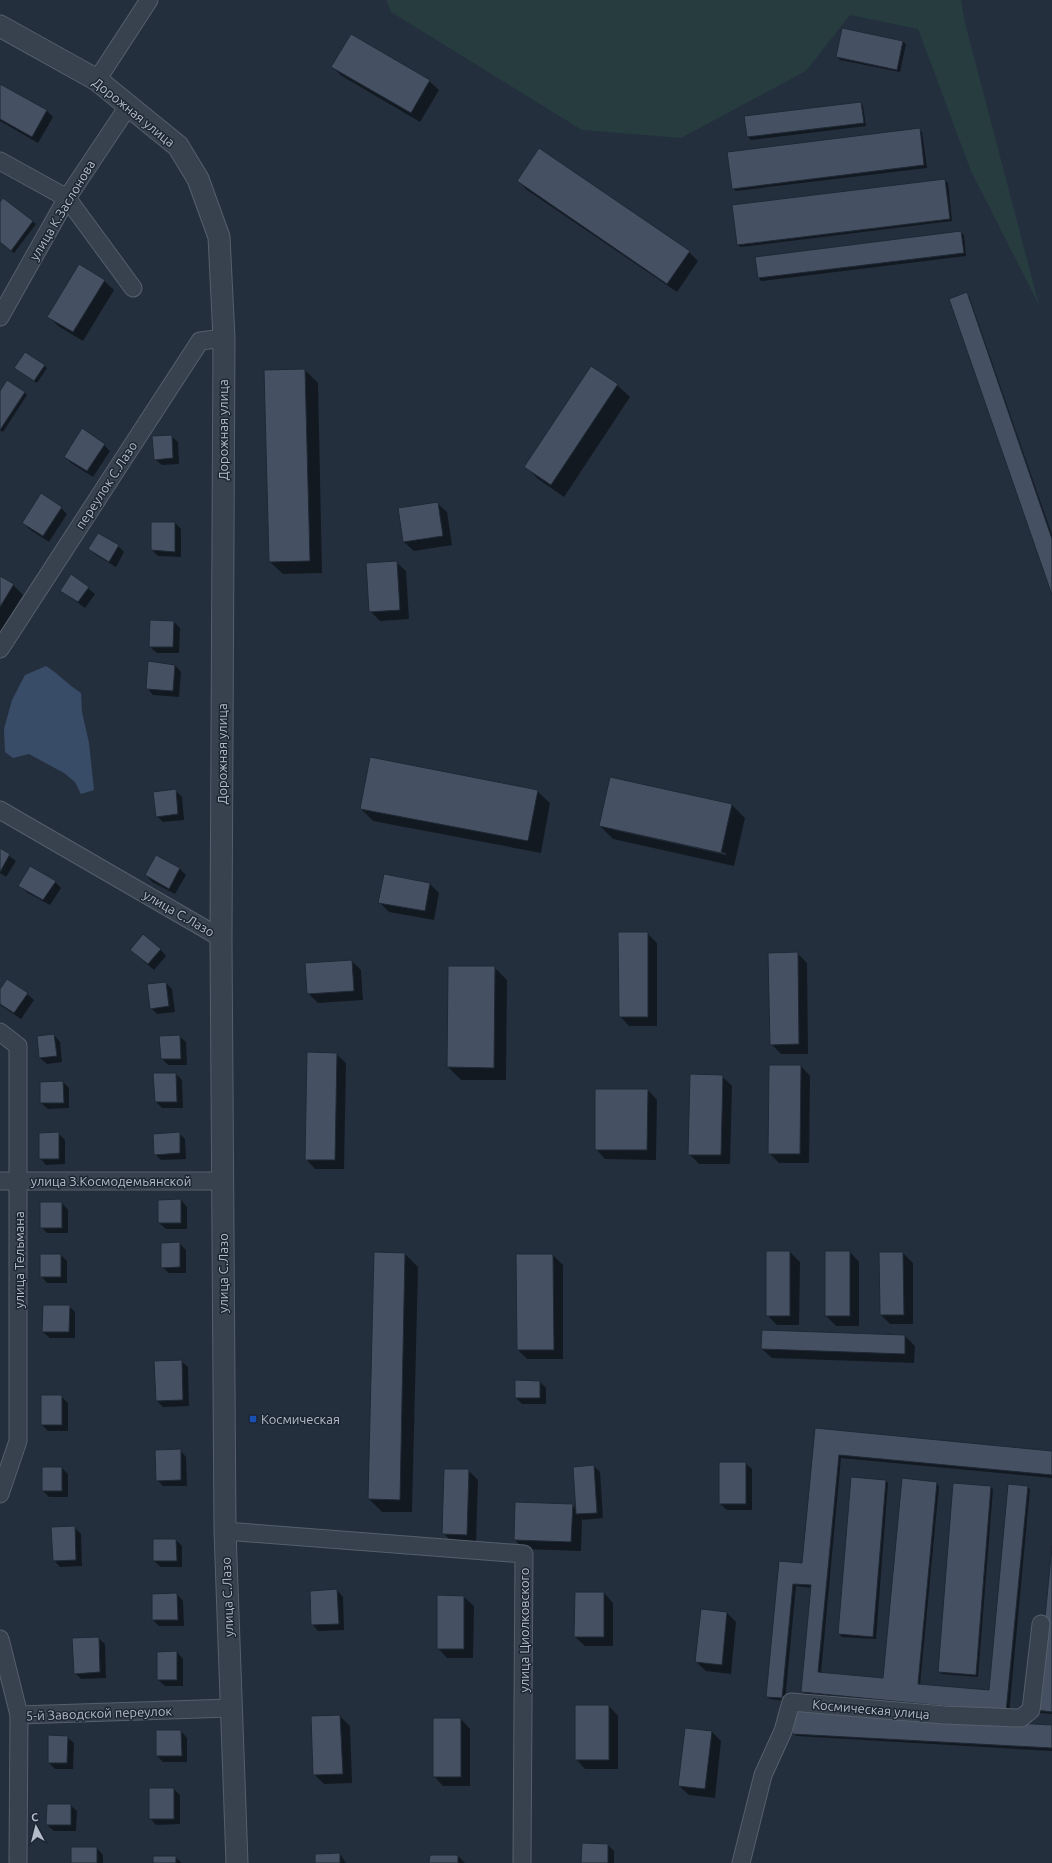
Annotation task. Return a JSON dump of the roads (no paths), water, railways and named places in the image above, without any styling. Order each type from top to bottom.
[{"type":"street","points":[[97,80],[149,0]]},
{"type":"street","name":"Дорожная улица","points":[[0,26],[97,80],[178,146],[198,179],[219,237],[224,338],[221,938]]},
{"type":"street","name":"улица К.Заслонова","points":[[0,317],[67,198],[129,105]]},
{"type":"street","points":[[0,161],[67,198],[133,288]]},
{"type":"street","name":"переулок С.Лазо","points":[[0,649],[200,341],[224,338]]},
{"type":"street","name":"улица С.Лазо","points":[[0,810],[221,938],[225,1531],[230,1708],[237,1863]]},
{"type":"street","name":"улица Тельмана","points":[[0,1032],[18,1046],[19,1181],[18,1441],[0,1494]]},
{"type":"street","name":"улица З.Космодемьянской","points":[[0,1181],[223,1181]]},
{"type":"street","name":"улица Циолковского","points":[[225,1531],[524,1554],[522,1863]]},
{"type":"street","name":"Космическая улица","points":[[741,1863],[762,1775],[783,1731],[791,1702],[944,1715],[1021,1718],[1031,1710],[1041,1624]]},
{"type":"street","points":[[0,1639],[19,1715]]},
{"type":"street","name":"5-й Заводской переулок","points":[[18,1863],[19,1715],[230,1708]]},
{"type":"water","points":[[46,666],[81,693],[82,712],[89,743],[94,790],[81,794],[75,782],[64,773],[29,754],[13,758],[5,752],[4,729],[12,700],[25,675]]},
{"type":"place","name":"Космическая","points":[[253,1419]]}]
